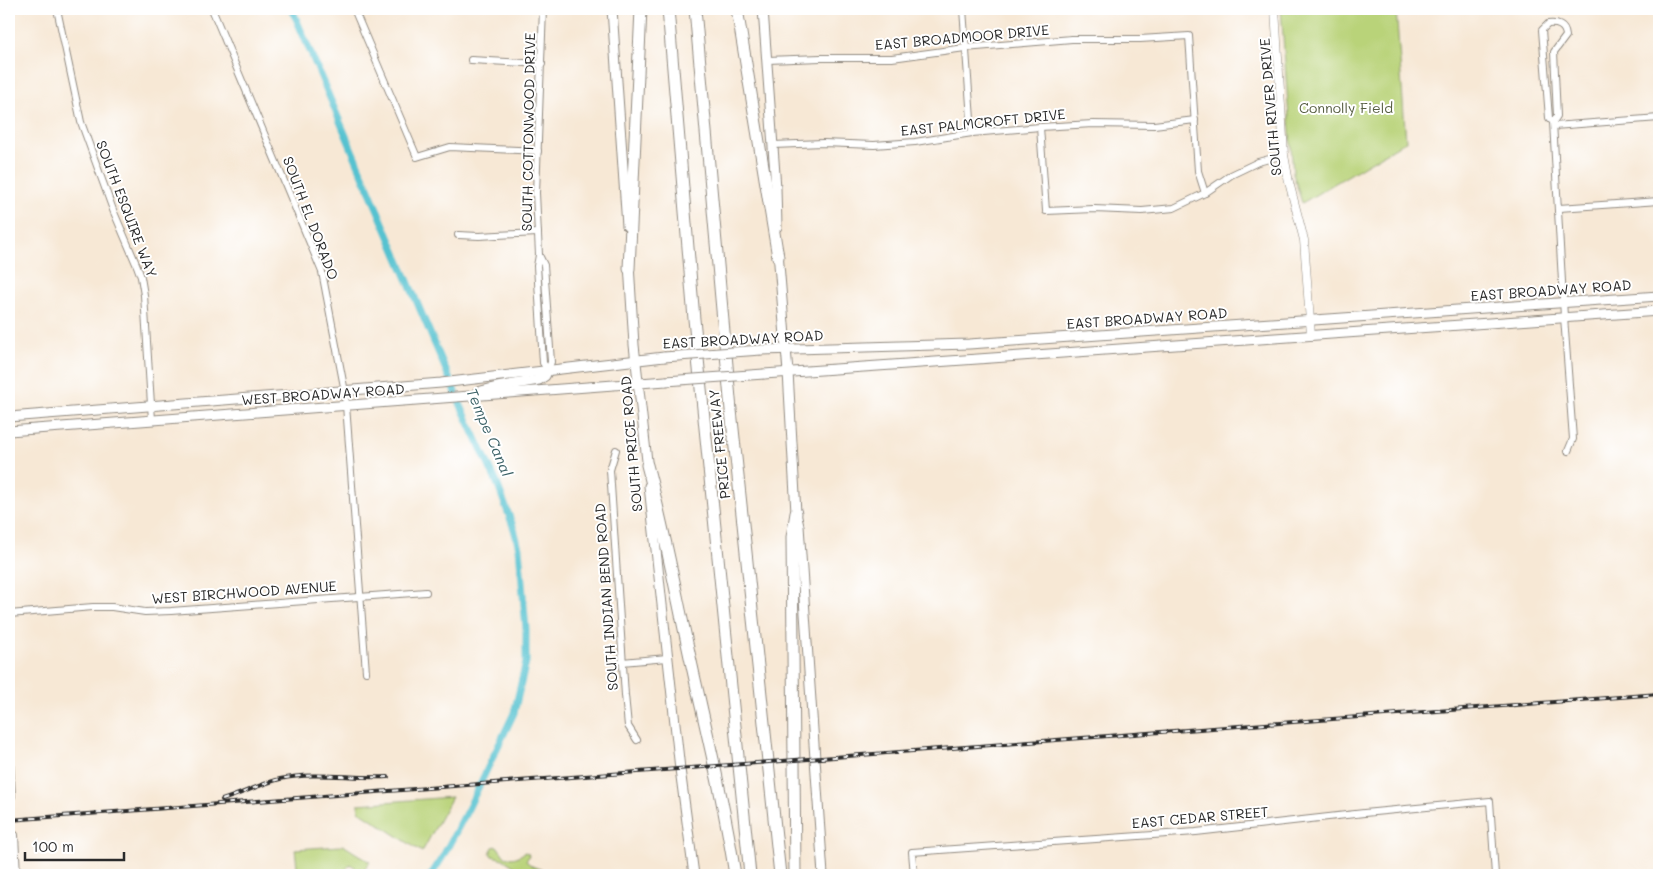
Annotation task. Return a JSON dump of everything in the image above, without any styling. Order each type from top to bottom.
[{"type":"highway","points":[[629,269],[640,9]]},
{"type":"highway","name":"PRICE FREEWAY","points":[[668,9],[694,319],[750,875]]},
{"type":"highway","name":"PRICE FREEWAY","points":[[695,9],[731,410],[780,875]]},
{"type":"highway","points":[[737,9],[778,257]]},
{"type":"highway","points":[[647,465],[660,514],[726,816],[735,875]]},
{"type":"highway","points":[[795,875],[792,537],[796,514]]},
{"type":"main road","name":"SOUTH PRICE ROAD","points":[[612,9],[629,269],[650,508],[694,875]]},
{"type":"main road","points":[[763,9],[776,188],[778,257],[788,372],[796,514],[799,526],[823,875]]},
{"type":"main road","name":"EAST BROADWAY ROAD","points":[[636,359],[786,348],[969,344],[1659,296]]},
{"type":"main road","name":"EAST BROADWAY ROAD","points":[[639,384],[970,358],[1659,310]]},
{"type":"main road","points":[[1065,338],[1066,352]]},
{"type":"main road","points":[[969,344],[970,358]]},
{"type":"main road","name":"WEST BROADWAY ROAD","points":[[9,417],[345,392],[464,381],[636,359]]},
{"type":"main road","points":[[471,397],[475,393],[497,387],[539,380],[545,376],[548,370]]},
{"type":"main road","name":"WEST BROADWAY ROAD","points":[[9,431],[639,384]]},
{"type":"street","name":"SOUTH ESQUIRE WAY","points":[[57,9],[81,122],[113,210],[141,277],[144,295],[152,420]]},
{"type":"street","name":"SOUTH EL DORADO","points":[[212,9],[322,272],[345,392],[366,672]]},
{"type":"street","points":[[354,9],[416,157],[450,147],[538,151]]},
{"type":"street","name":"SOUTH COTTONWOOD DRIVE","points":[[543,9],[536,193],[539,255],[537,266],[543,362],[548,370]]},
{"type":"street","points":[[962,9],[972,133]]},
{"type":"street","name":"SOUTH RIVER DRIVE","points":[[1274,9],[1284,155],[1304,240],[1311,335]]},
{"type":"street","points":[[1554,124],[1549,118],[1542,30],[1548,24],[1559,24],[1566,36],[1554,52],[1558,116],[1554,124],[1564,317],[1573,439],[1568,451]]},
{"type":"street","name":"EAST BROADMOOR DRIVE","points":[[767,60],[892,58],[965,48],[1072,39],[1140,39],[1189,36],[1195,120]]},
{"type":"street","points":[[471,60],[542,64]]},
{"type":"street","points":[[1554,124],[1659,118]]},
{"type":"street","points":[[1195,120],[1198,171],[1205,193]]},
{"type":"street","name":"EAST PALMCROFT DRIVE","points":[[773,145],[874,145],[1040,127],[1093,124],[1154,125],[1195,120]]},
{"type":"street","points":[[1040,127],[1046,212],[1094,209],[1142,211],[1174,208],[1205,193],[1231,175],[1258,162],[1284,155]]},
{"type":"street","points":[[1559,208],[1659,201]]},
{"type":"street","points":[[458,235],[479,236],[538,233]]},
{"type":"street","name":"SOUTH COTTONWOOD DRIVE","points":[[539,255],[544,265],[551,362],[548,370]]},
{"type":"street","points":[[540,308],[545,317],[548,318]]},
{"type":"street","name":"SOUTH INDIAN BEND ROAD","points":[[616,450],[610,470],[622,662],[628,726],[637,740]]},
{"type":"street","name":"WEST BIRCHWOOD AVENUE","points":[[9,614],[93,607],[112,607],[145,612],[170,611],[426,592]]},
{"type":"street","points":[[622,662],[667,658]]},
{"type":"street","points":[[9,744],[12,796]]},
{"type":"street","name":"EAST CEDAR STREET","points":[[914,875],[912,852],[1196,832],[1361,813],[1490,801],[1495,875]]},
{"type":"street","points":[[15,835],[17,875]]},
{"type":"green space","name":"Connolly Field","points":[[1281,9],[1396,9],[1406,141],[1302,203],[1293,173]]},
{"type":"green space","points":[[452,797],[422,852],[359,811],[358,804]]},
{"type":"green space","points":[[343,845],[370,862],[360,875],[351,875],[349,873],[356,868],[350,864],[344,872],[348,875],[298,875],[295,849]]},
{"type":"green space","points":[[497,846],[505,857],[513,858],[525,852],[528,853],[529,856],[526,861],[532,866],[545,871],[542,875],[527,875],[503,859],[492,856],[490,853],[493,847]]},
{"type":"waterway","name":"Tempe Canal","points":[[292,9],[462,408],[497,483],[519,548],[526,629],[526,662],[514,713],[469,807],[431,875]]},
{"type":"railway","points":[[9,820],[1659,694]]},
{"type":"railway","points":[[222,800],[273,781],[294,777],[320,775],[388,777]]}]
